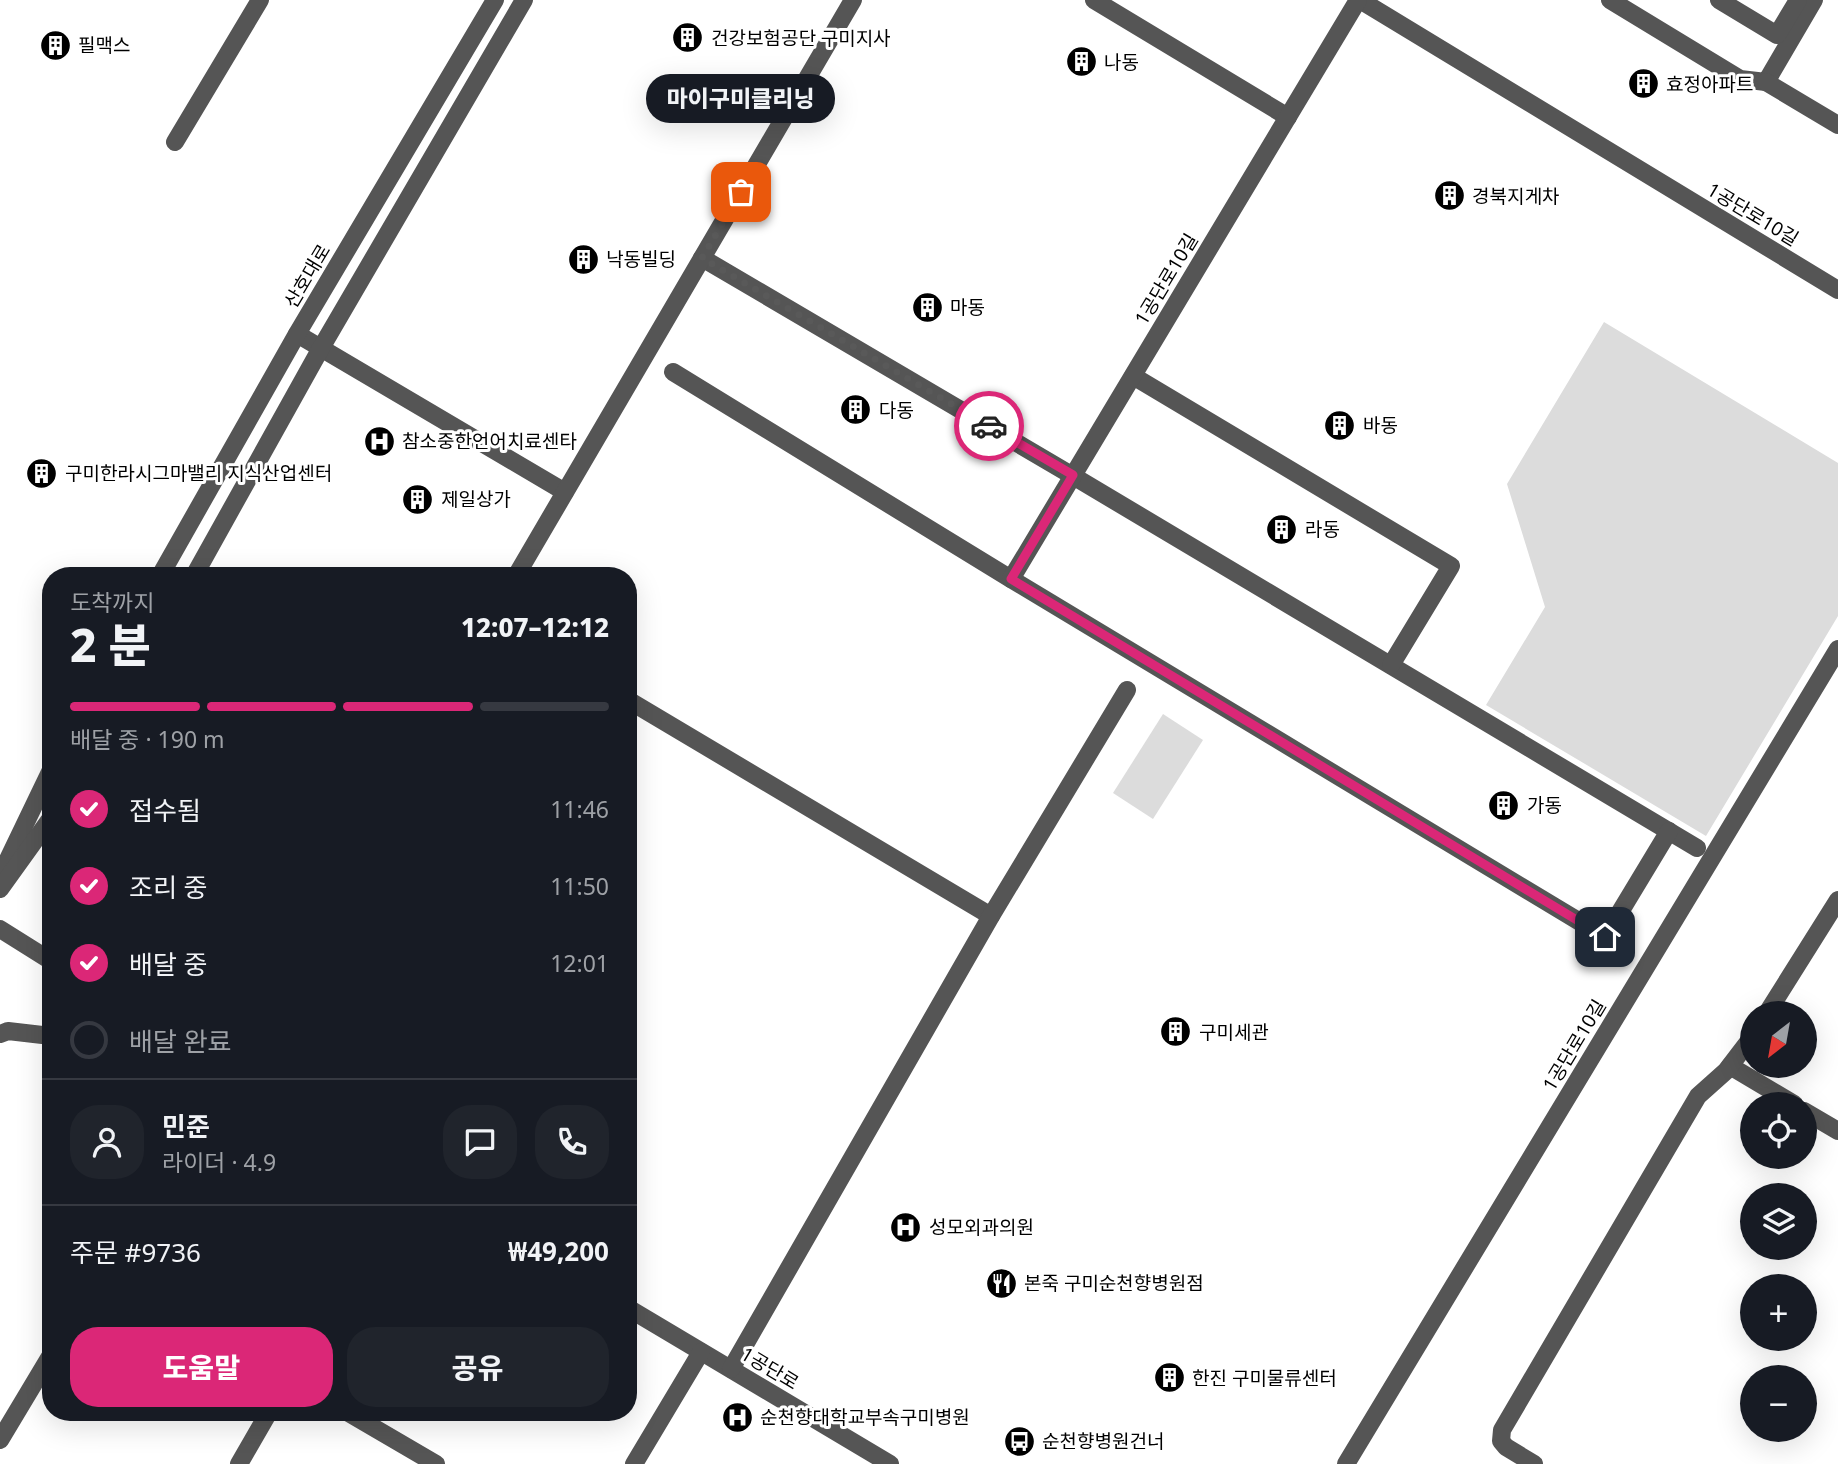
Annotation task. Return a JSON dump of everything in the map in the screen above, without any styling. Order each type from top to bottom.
[{"type":"street","points":[[175,142],[260,0]]},
{"type":"street","name":"산호대로","points":[[165,567],[298,334],[495,0]]},
{"type":"street","points":[[199,567],[321,348],[524,0]]},
{"type":"street","points":[[521,567],[853,0]]},
{"type":"street","points":[[1094,0],[1288,117]]},
{"type":"street","name":"1공단로10길","points":[[1011,579],[1359,0],[1838,290]]},
{"type":"street","points":[[1610,0],[1740,79],[1766,82],[1838,125]]},
{"type":"street","points":[[1719,0],[1777,35],[1798,0]]},
{"type":"street","points":[[1766,82],[1814,0]]},
{"type":"street","points":[[702,258],[1073,475],[1698,848]]},
{"type":"street","points":[[298,334],[565,492]]},
{"type":"street","points":[[673,372],[1605,937],[1669,831]]},
{"type":"street","points":[[1133,376],[1451,566],[1391,665]]},
{"type":"street","name":"1공단로10길","points":[[1346,1464],[1838,649]]},
{"type":"street","points":[[731,1369],[991,916],[1127,690]]},
{"type":"street","points":[[637,705],[991,916]]},
{"type":"street","points":[[0,876],[42,789]]},
{"type":"street","points":[[0,889],[42,831]]},
{"type":"street","points":[[1775,1001],[1838,900]]},
{"type":"street","points":[[0,929],[42,955]]},
{"type":"street","points":[[0,1034],[8,1031],[42,1035]]},
{"type":"street","points":[[1534,1464],[1506,1447],[1501,1441],[1502,1430],[1698,1096],[1740,1053]]},
{"type":"street","points":[[1730,1066],[1774,1092]]},
{"type":"street","points":[[1817,1119],[1838,1131]]},
{"type":"street","name":"1공단로","points":[[637,1313],[890,1464]]},
{"type":"street","points":[[634,1464],[701,1352]]},
{"type":"street","points":[[0,1440],[42,1370]]},
{"type":"street","points":[[239,1464],[264,1421]]},
{"type":"street","points":[[362,1421],[436,1464]]},
{"type":"shaded area","points":[[1604,322],[1838,463],[1838,616],[1706,836],[1486,705],[1545,607],[1507,484]]},
{"type":"shaded area","points":[[1163,714],[1203,740],[1153,819],[1113,793]]},
{"type":"way so far","points":[[741,192],[702,258],[989,426]]},
{"type":"place","name":"건강보험공단 구미지사","points":[[688,38]]},
{"type":"place","name":"필맥스","points":[[55,45]]},
{"type":"place","name":"나동","points":[[1081,62]]},
{"type":"place","name":"효정아파트","points":[[1643,84]]},
{"type":"place","name":"마이구미클리닝","points":[[741,192]]},
{"type":"place","name":"경북지게차","points":[[1449,196]]},
{"type":"place","name":"낙동빌딩","points":[[583,259]]},
{"type":"place","name":"마동","points":[[927,307]]},
{"type":"place","name":"다동","points":[[856,410]]},
{"type":"place","name":"바동","points":[[1340,425]]},
{"type":"place","name":"참소중한언어치료센타","points":[[379,441]]},
{"type":"place","name":"구미한라시그마밸리 지식산업센터","points":[[42,473]]},
{"type":"place","name":"제일상가","points":[[418,499]]},
{"type":"place","name":"라동","points":[[1282,529]]},
{"type":"place","name":"가동","points":[[1504,805]]},
{"type":"place","name":"구미세관","points":[[1176,1032]]},
{"type":"place","name":"성모외과의원","points":[[906,1227]]},
{"type":"place","name":"본죽 구미순천향병원점","points":[[1001,1283]]},
{"type":"place","name":"한진 구미물류센터","points":[[1169,1378]]},
{"type":"place","name":"순천향대학교부속구미병원","points":[[737,1417]]},
{"type":"place","name":"순천향병원건너","points":[[1019,1441]]},
{"type":"route","points":[[989,426],[1073,475],[1011,579],[1605,937]]}]
